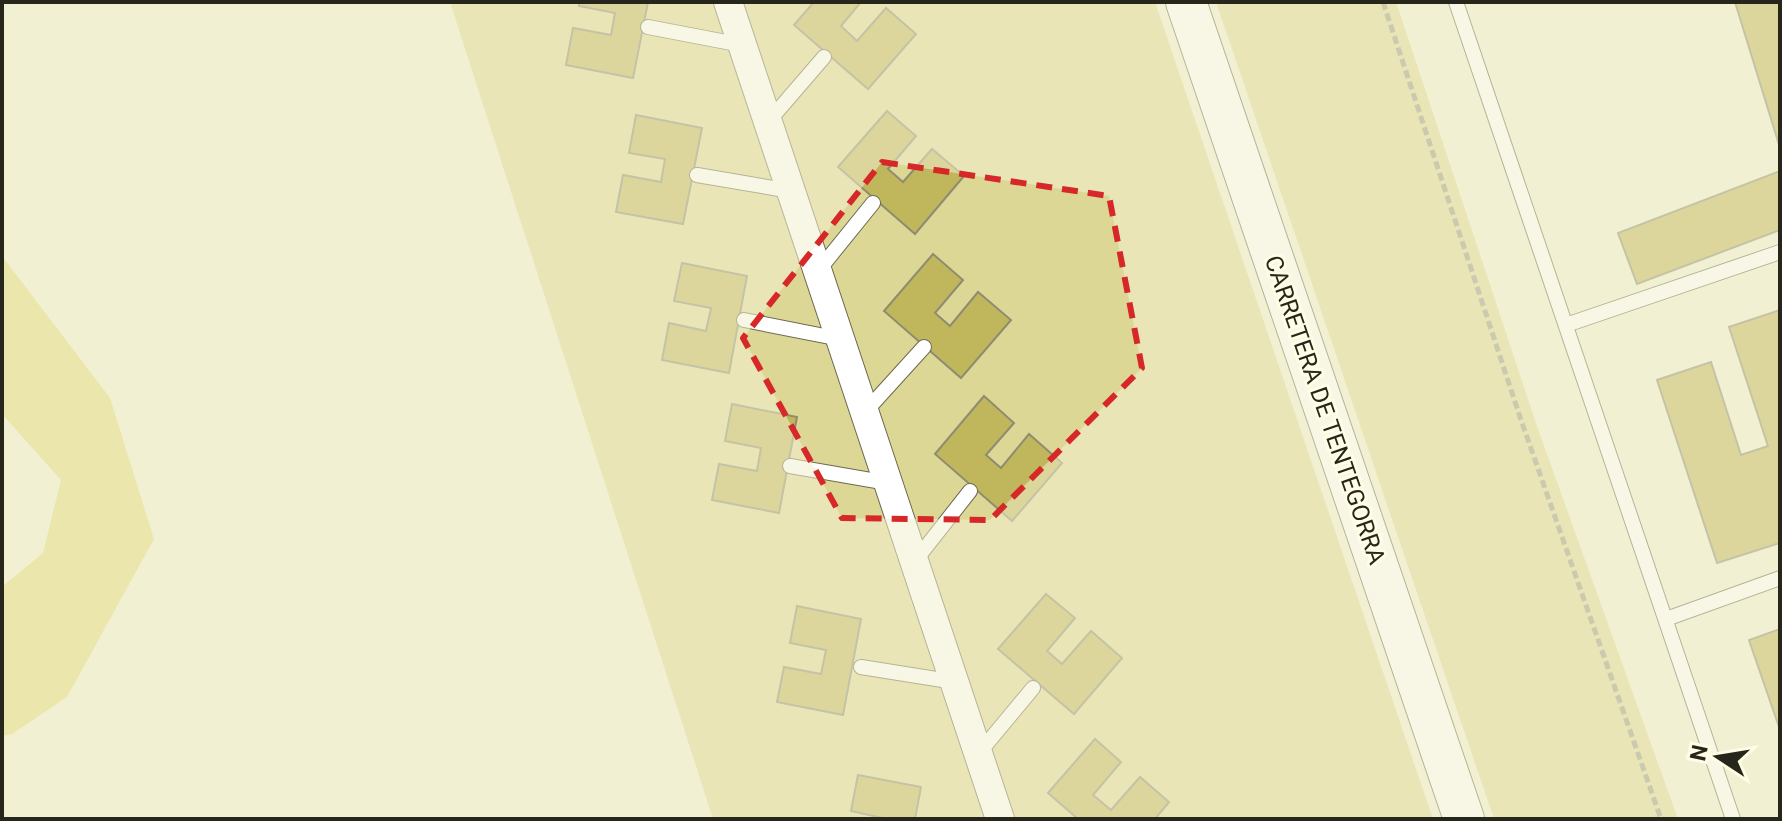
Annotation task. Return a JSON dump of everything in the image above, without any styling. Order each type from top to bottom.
[{"type":"main road","name":"CARRETERA DE TENTEGORRA","points":[[1186,2],[1464,819]]},
{"type":"street","points":[[728,2],[1000,819]]},
{"type":"lane","points":[[1456,2],[1733,819]]},
{"type":"lane","points":[[648,27],[742,45]]},
{"type":"lane","points":[[768,122],[824,57]]},
{"type":"lane","points":[[697,175],[791,191]]},
{"type":"lane","points":[[818,271],[873,203]]},
{"type":"lane","points":[[1566,325],[1780,252]]},
{"type":"lane","points":[[744,320],[840,339]]},
{"type":"lane","points":[[865,412],[924,347]]},
{"type":"lane","points":[[790,466],[889,483]]},
{"type":"lane","points":[[915,561],[970,491]]},
{"type":"lane","points":[[1666,619],[1780,578]]},
{"type":"lane","points":[[861,667],[955,682]]},
{"type":"lane","points":[[979,753],[1033,688]]},
{"type":"path","points":[[1383,2],[1521,420],[1661,819]]},
{"type":"highlighted area","points":[[882,162],[1109,196],[1142,368],[990,520],[842,518],[743,338]]},
{"type":"shaded area","points":[[450,2],[1155,2],[1433,819],[713,819]]},
{"type":"shaded area","points":[[1216,2],[1396,2],[1538,429],[1678,819],[1494,819]]},
{"type":"shaded area","points":[[2,256],[110,398],[154,539],[67,697],[12,734],[2,736],[2,587],[43,553],[61,480],[2,414]]},
{"type":"building","points":[[579,2],[648,2],[633,78],[566,65],[573,28],[611,35],[615,13],[579,6]]},
{"type":"building","points":[[814,2],[861,2],[841,26],[857,41],[886,8],[916,34],[868,89],[794,25]]},
{"type":"building","points":[[1735,2],[1780,2],[1780,148]]},
{"type":"building","points":[[887,111],[916,136],[888,169],[903,182],[932,149],[964,176],[915,234],[838,167]]},
{"type":"building","points":[[636,115],[702,128],[683,224],[616,212],[623,175],[661,182],[665,159],[629,153]]},
{"type":"building","points":[[1780,171],[1780,230],[1637,284],[1618,233]]},
{"type":"building","points":[[933,254],[963,280],[935,313],[950,326],[978,292],[1011,320],[961,378],[884,311]]},
{"type":"building","points":[[682,263],[747,276],[729,373],[662,360],[669,323],[706,331],[711,308],[674,301]]},
{"type":"building","points":[[1780,310],[1780,543],[1717,563],[1657,380],[1711,362],[1741,455],[1768,446],[1729,327]]},
{"type":"building","points":[[984,396],[1014,423],[986,455],[1001,468],[1029,434],[1062,463],[1012,521],[935,454]]},
{"type":"building","points":[[732,404],[797,417],[779,513],[712,500],[719,464],[757,471],[761,448],[725,441]]},
{"type":"building","points":[[1046,594],[1075,618],[1047,651],[1062,664],[1091,631],[1122,658],[1074,714],[998,649]]},
{"type":"building","points":[[797,606],[861,619],[843,715],[777,702],[784,667],[821,674],[826,650],[790,643]]},
{"type":"building","points":[[1780,629],[1780,730],[1749,640]]},
{"type":"building","points":[[1095,739],[1121,762],[1093,795],[1111,810],[1140,777],[1169,802],[1155,819],[1078,819],[1048,793]]},
{"type":"building","points":[[858,775],[921,787],[915,819],[887,819],[851,811]]}]
